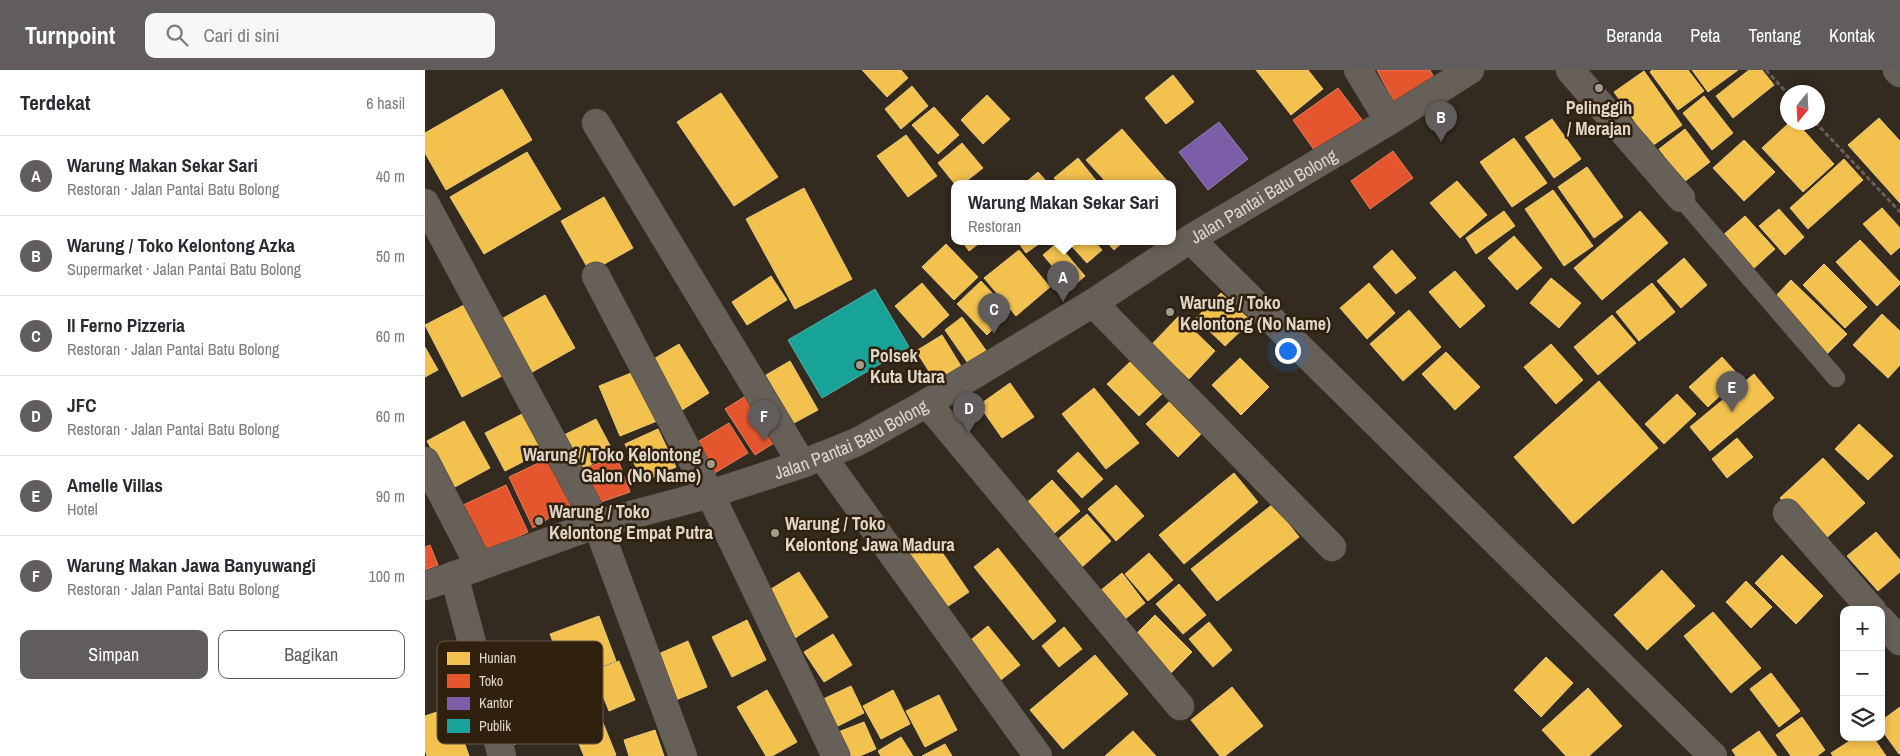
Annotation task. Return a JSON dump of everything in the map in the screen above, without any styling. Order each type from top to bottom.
[{"type":"street","points":[[1358,70],[1389,121]]},
{"type":"street","name":"Jalan Pantai Batu Bolong","points":[[425,586],[597,524],[709,494],[812,460],[857,442],[927,403],[1093,303],[1190,239],[1389,121],[1470,70]]},
{"type":"street","points":[[1570,70],[1681,198]]},
{"type":"street","points":[[1897,70],[1900,73]]},
{"type":"street","points":[[596,123],[812,460],[1039,756]]},
{"type":"street","points":[[425,203],[597,524],[683,756]]},
{"type":"street","points":[[1190,239],[1713,756]]},
{"type":"street","points":[[596,276],[709,494],[836,756]]},
{"type":"street","points":[[1093,303],[1332,547]]},
{"type":"street","points":[[927,403],[1180,706]]},
{"type":"street","points":[[425,461],[466,570],[480,641]]},
{"type":"street","points":[[1787,513],[1868,606]]},
{"type":"street","points":[[1885,624],[1900,641]]},
{"type":"lane","points":[[1681,198],[1836,378]]},
{"type":"path","points":[[1766,70],[1780,85]]},
{"type":"path","points":[[1823,130],[1900,212]]},
{"type":"building: Hunian","points":[[862,70],[901,70],[908,78],[887,97]]},
{"type":"building: Hunian","points":[[1256,70],[1308,70],[1323,89],[1291,115]]},
{"type":"building: Hunian","points":[[1652,70],[1688,70],[1704,91],[1678,110],[1650,72]]},
{"type":"building: Hunian","points":[[1692,70],[1738,70],[1708,92]]},
{"type":"building: Hunian","points":[[1749,70],[1762,70],[1774,85],[1733,118],[1716,96]]},
{"type":"building: Hunian","points":[[1644,71],[1682,125],[1652,146],[1614,92]]},
{"type":"building: Hunian","points":[[1173,75],[1194,102],[1166,124],[1145,98]]},
{"type":"building: Hunian","points":[[912,86],[928,106],[901,129],[885,109]]},
{"type":"building: Hunian","points":[[502,89],[532,140],[446,190],[425,153],[425,133]]},
{"type":"building: Hunian","points":[[721,93],[778,177],[734,206],[677,122]]},
{"type":"building: Hunian","points":[[987,95],[1010,119],[983,144],[961,120]]},
{"type":"building: Hunian","points":[[1704,96],[1733,133],[1712,150],[1683,113]]},
{"type":"building: Hunian","points":[[934,107],[959,135],[938,154],[912,125]]},
{"type":"building: Hunian","points":[[1879,118],[1900,141],[1900,203],[1848,145]]},
{"type":"building: Hunian","points":[[1552,119],[1581,159],[1554,178],[1525,137]]},
{"type":"building: Hunian","points":[[1122,129],[1166,180],[1104,180],[1086,160]]},
{"type":"building: Hunian","points":[[1685,129],[1710,162],[1684,182],[1659,149]]},
{"type":"building: Hunian","points":[[1781,130],[1803,130],[1834,164],[1803,192],[1762,148]]},
{"type":"building: Hunian","points":[[906,135],[937,176],[908,197],[877,156]]},
{"type":"building: Hunian","points":[[1514,138],[1547,183],[1512,207],[1480,162]]},
{"type":"building: Hunian","points":[[1744,140],[1775,172],[1744,201],[1713,168]]},
{"type":"building: Hunian","points":[[962,143],[983,168],[968,180],[952,180],[938,163]]},
{"type":"building: Hunian","points":[[527,152],[561,209],[484,254],[450,197]]},
{"type":"building: Hunian","points":[[1078,158],[1096,180],[1056,180],[1054,178]]},
{"type":"building: Hunian","points":[[1844,159],[1863,180],[1808,229],[1790,208]]},
{"type":"building: Hunian","points":[[1587,167],[1623,217],[1594,238],[1558,187]]},
{"type":"building: Hunian","points":[[1038,172],[1045,180],[1029,180]]},
{"type":"building: Hunian","points":[[1457,181],[1487,215],[1460,238],[1430,203]]},
{"type":"building: Hunian","points":[[804,188],[852,279],[795,309],[746,219]]},
{"type":"building: Hunian","points":[[1553,190],[1593,246],[1564,266],[1525,209]]},
{"type":"building: Hunian","points":[[604,197],[633,248],[590,272],[561,221]]},
{"type":"building: Hunian","points":[[1882,208],[1900,228],[1900,247],[1891,255],[1863,224]]},
{"type":"building: Hunian","points":[[1779,209],[1804,237],[1785,255],[1759,226]]},
{"type":"building: Hunian","points":[[1504,211],[1515,226],[1476,254],[1466,238]]},
{"type":"building: Hunian","points":[[1640,211],[1668,243],[1602,300],[1574,268]]},
{"type":"building: Hunian","points":[[1745,216],[1775,249],[1752,270],[1722,236]]},
{"type":"building: Hunian","points":[[1514,236],[1542,268],[1517,290],[1488,258]]},
{"type":"building: Hunian","points":[[1860,240],[1900,282],[1877,306],[1836,262]]},
{"type":"building: Hunian","points":[[946,244],[978,277],[954,300],[922,267]]},
{"type":"building: Hunian","points":[[965,245],[977,245],[969,251]]},
{"type":"building: Hunian","points":[[1020,245],[1037,245],[1026,253]]},
{"type":"building: Hunian","points":[[1055,245],[1059,245],[1085,276],[1071,288],[1043,255]]},
{"type":"building: Hunian","points":[[1071,245],[1098,245],[1102,250],[1087,263]]},
{"type":"building: Hunian","points":[[1110,245],[1120,245],[1114,250]]},
{"type":"building: Hunian","points":[[1019,250],[1050,287],[1016,316],[984,278]]},
{"type":"building: Hunian","points":[[1392,250],[1416,278],[1396,294],[1373,267]]},
{"type":"building: Hunian","points":[[1684,258],[1707,285],[1681,308],[1657,281]]},
{"type":"building: Hunian","points":[[1824,264],[1867,307],[1845,328],[1803,285]]},
{"type":"building: Hunian","points":[[1455,271],[1485,306],[1460,328],[1429,292]]},
{"type":"building: Hunian","points":[[771,276],[787,300],[747,325],[732,302]]},
{"type":"building: Hunian","points":[[1551,278],[1581,303],[1559,328],[1530,303]]},
{"type":"building: Hunian","points":[[1791,280],[1847,334],[1825,356],[1773,299]]},
{"type":"building: Hunian","points":[[981,281],[1010,312],[987,335],[957,304]]},
{"type":"building: Hunian","points":[[922,283],[949,315],[923,338],[895,306]]},
{"type":"building: Hunian","points":[[1369,283],[1395,313],[1367,339],[1340,308]]},
{"type":"building: Hunian","points":[[1652,283],[1675,312],[1639,341],[1616,312]]},
{"type":"building: Hunian","points":[[1221,293],[1251,321],[1225,346],[1196,318]]},
{"type":"building: Hunian","points":[[545,295],[575,348],[527,375],[496,322]]},
{"type":"building: Hunian","points":[[466,304],[504,375],[462,397],[425,325]]},
{"type":"building: Hunian","points":[[1409,310],[1441,347],[1403,381],[1370,344]]},
{"type":"building: Hunian","points":[[1882,314],[1900,331],[1900,365],[1888,378],[1853,345]]},
{"type":"building: Hunian","points":[[1612,315],[1636,343],[1598,375],[1574,347]]},
{"type":"building: Hunian","points":[[1179,316],[1215,351],[1189,379],[1152,344]]},
{"type":"building: Hunian","points":[[962,317],[990,356],[972,369],[945,330]]},
{"type":"building: Hunian","points":[[942,335],[964,371],[939,387],[916,351]]},
{"type":"building: Hunian","points":[[679,344],[709,393],[682,410],[652,360]]},
{"type":"building: Hunian","points":[[1551,344],[1583,380],[1556,404],[1524,367]]},
{"type":"building: Hunian","points":[[425,347],[438,370],[425,377]]},
{"type":"building: Hunian","points":[[1446,352],[1480,387],[1455,410],[1422,374]]},
{"type":"building: Hunian","points":[[1722,357],[1740,377],[1708,407],[1689,387]]},
{"type":"building: Hunian","points":[[1240,358],[1269,387],[1241,415],[1212,385]]},
{"type":"building: Hunian","points":[[1133,359],[1164,392],[1139,416],[1107,384]]},
{"type":"building: Hunian","points":[[790,361],[818,410],[794,423],[766,375]]},
{"type":"building: Hunian","points":[[636,371],[657,421],[620,436],[599,386]]},
{"type":"building: Hunian","points":[[1754,374],[1774,398],[1710,451],[1690,427]]},
{"type":"building: Hunian","points":[[1599,381],[1658,448],[1573,524],[1514,457]]},
{"type":"building: Hunian","points":[[1010,383],[1034,417],[1002,438],[979,405]]},
{"type":"building: Hunian","points":[[1094,388],[1139,443],[1106,469],[1062,414]]},
{"type":"building: Hunian","points":[[1677,394],[1696,414],[1664,444],[1645,424]]},
{"type":"building: Hunian","points":[[1173,398],[1205,430],[1178,457],[1146,424]]},
{"type":"building: Hunian","points":[[524,413],[544,451],[505,471],[485,433]]},
{"type":"building: Hunian","points":[[596,419],[614,453],[580,470],[562,436]]},
{"type":"building: Hunian","points":[[464,421],[490,468],[453,488],[427,441]]},
{"type":"building: Hunian","points":[[1859,424],[1893,456],[1868,480],[1835,449]]},
{"type":"building: Hunian","points":[[658,429],[676,467],[643,482],[625,444]]},
{"type":"building: Hunian","points":[[1737,438],[1753,457],[1727,478],[1712,459]]},
{"type":"building: Hunian","points":[[1078,452],[1103,479],[1082,498],[1057,471]]},
{"type":"building: Hunian","points":[[1823,458],[1865,503],[1822,542],[1780,498]]},
{"type":"building: Hunian","points":[[1234,473],[1258,502],[1184,564],[1159,535]]},
{"type":"building: Hunian","points":[[1052,480],[1080,511],[1050,537],[1023,506]]},
{"type":"building: Hunian","points":[[1116,485],[1144,516],[1116,541],[1088,509]]},
{"type":"building: Hunian","points":[[1273,504],[1299,537],[1217,601],[1191,569]]},
{"type":"building: Hunian","points":[[1087,514],[1111,541],[1082,567],[1058,539]]},
{"type":"building: Hunian","points":[[1876,532],[1900,560],[1900,572],[1878,591],[1847,556]]},
{"type":"building: Hunian","points":[[931,536],[969,592],[941,611],[903,556]]},
{"type":"building: Hunian","points":[[998,548],[1056,621],[1033,640],[974,567]]},
{"type":"building: Hunian","points":[[1149,553],[1173,580],[1148,601],[1125,574]]},
{"type":"building: Hunian","points":[[1782,555],[1823,596],[1796,624],[1755,583]]},
{"type":"building: Hunian","points":[[1662,570],[1695,606],[1647,650],[1614,615]]},
{"type":"building: Hunian","points":[[799,572],[828,617],[795,638],[766,592]]},
{"type":"building: Hunian","points":[[1122,573],[1145,603],[1119,624],[1095,595]]},
{"type":"building: Hunian","points":[[1746,581],[1772,607],[1751,628],[1726,602]]},
{"type":"building: Hunian","points":[[1179,584],[1206,615],[1183,634],[1156,604]]},
{"type":"building: Hunian","points":[[1713,612],[1761,668],[1731,693],[1684,636]]},
{"type":"building: Hunian","points":[[1155,615],[1192,652],[1171,673],[1134,636]]},
{"type":"building: Hunian","points":[[599,616],[616,661],[603,666],[603,641],[553,641],[550,634]]},
{"type":"building: Hunian","points":[[747,620],[766,660],[732,677],[712,637]]},
{"type":"building: Hunian","points":[[1209,622],[1232,650],[1213,667],[1189,639]]},
{"type":"building: Hunian","points":[[988,626],[1020,665],[993,686],[962,647]]},
{"type":"building: Hunian","points":[[1064,627],[1082,649],[1059,667],[1042,646]]},
{"type":"building: Hunian","points":[[833,634],[852,665],[824,682],[804,652]]},
{"type":"building: Hunian","points":[[688,641],[707,687],[676,700],[656,655]]},
{"type":"building: Hunian","points":[[1095,655],[1128,694],[1063,749],[1030,710]]},
{"type":"building: Hunian","points":[[1546,657],[1573,683],[1541,717],[1514,690]]},
{"type":"building: Hunian","points":[[619,661],[635,700],[609,711],[603,696],[603,667]]},
{"type":"building: Hunian","points":[[1771,673],[1800,711],[1779,727],[1750,689]]},
{"type":"building: Hunian","points":[[851,686],[864,713],[830,730],[817,702]]},
{"type":"building: Hunian","points":[[1232,687],[1263,726],[1225,756],[1220,756],[1191,720]]},
{"type":"building: Hunian","points":[[1588,688],[1622,726],[1589,756],[1566,756],[1542,730]]},
{"type":"building: Hunian","points":[[767,690],[797,742],[772,756],[766,756],[737,707]]},
{"type":"building: Hunian","points":[[893,690],[910,724],[881,739],[863,706]]},
{"type":"building: Hunian","points":[[939,695],[957,730],[925,747],[906,711]]},
{"type":"building: Hunian","points":[[1900,707],[1899,754],[1885,735],[1885,718]]},
{"type":"building: Hunian","points":[[437,712],[437,744],[465,744],[469,756],[427,756],[425,750],[425,716]]},
{"type":"building: Hunian","points":[[1802,717],[1825,750],[1817,756],[1791,756],[1776,735]]},
{"type":"building: Hunian","points":[[864,722],[876,749],[860,756],[842,756],[833,734]]},
{"type":"building: Hunian","points":[[603,723],[616,755],[584,756],[579,744],[603,744]]},
{"type":"building: Hunian","points":[[655,730],[664,756],[629,756],[624,740]]},
{"type":"building: Hunian","points":[[1133,731],[1156,756],[1105,756]]},
{"type":"building: Hunian","points":[[1759,731],[1777,756],[1736,756],[1732,750]]},
{"type":"building: Hunian","points":[[901,737],[913,756],[881,756],[878,751]]},
{"type":"building: Hunian","points":[[1850,741],[1876,741],[1886,756],[1833,756],[1831,753]]},
{"type":"building: Hunian","points":[[945,744],[952,756],[922,756]]},
{"type":"building: Toko","points":[[1377,70],[1430,70],[1435,79],[1394,102]]},
{"type":"building: Toko","points":[[1338,88],[1363,121],[1317,154],[1293,120]]},
{"type":"building: Toko","points":[[1393,151],[1413,178],[1370,209],[1351,181]]},
{"type":"building: Toko","points":[[752,392],[782,438],[755,455],[725,409]]},
{"type":"building: Toko","points":[[729,423],[748,453],[708,477],[689,447]]},
{"type":"building: Toko","points":[[617,457],[630,492],[598,503],[585,468]]},
{"type":"building: Toko","points":[[549,458],[573,510],[559,512],[533,528],[509,477]]},
{"type":"building: Toko","points":[[506,485],[528,532],[483,553],[461,506]]},
{"type":"building: Toko","points":[[430,545],[438,565],[425,570],[425,547]]},
{"type":"building: Kantor","points":[[1219,122],[1248,159],[1208,190],[1179,152]]},
{"type":"building: Publik","points":[[875,289],[909,347],[822,398],[788,340]]},
{"type":"place","name":"Pelinggih / Merajan","points":[[1599,88]]},
{"type":"place","name":"Warung / Toko Kelontong Azka","points":[[1441,142]]},
{"type":"place","name":"Warung Makan Sekar Sari","points":[[1063,302]]},
{"type":"place","name":"Warung / Toko Kelontong (No Name)","points":[[1170,312]]},
{"type":"place","name":"Il Ferno Pizzeria","points":[[994,334]]},
{"type":"place","name":"Polsek Kuta Utara","points":[[860,365]]},
{"type":"place","name":"Amelle Villas","points":[[1732,412]]},
{"type":"place","name":"JFC","points":[[969,433]]},
{"type":"place","name":"Warung Makan Jawa Banyuwangi","points":[[764,441]]},
{"type":"place","name":"Warung / Toko Kelontong Galon (No Name)","points":[[711,464]]},
{"type":"place","name":"Warung / Toko Kelontong Empat Putra","points":[[539,521]]},
{"type":"place","name":"Warung / Toko Kelontong Jawa Madura","points":[[775,533]]}]
